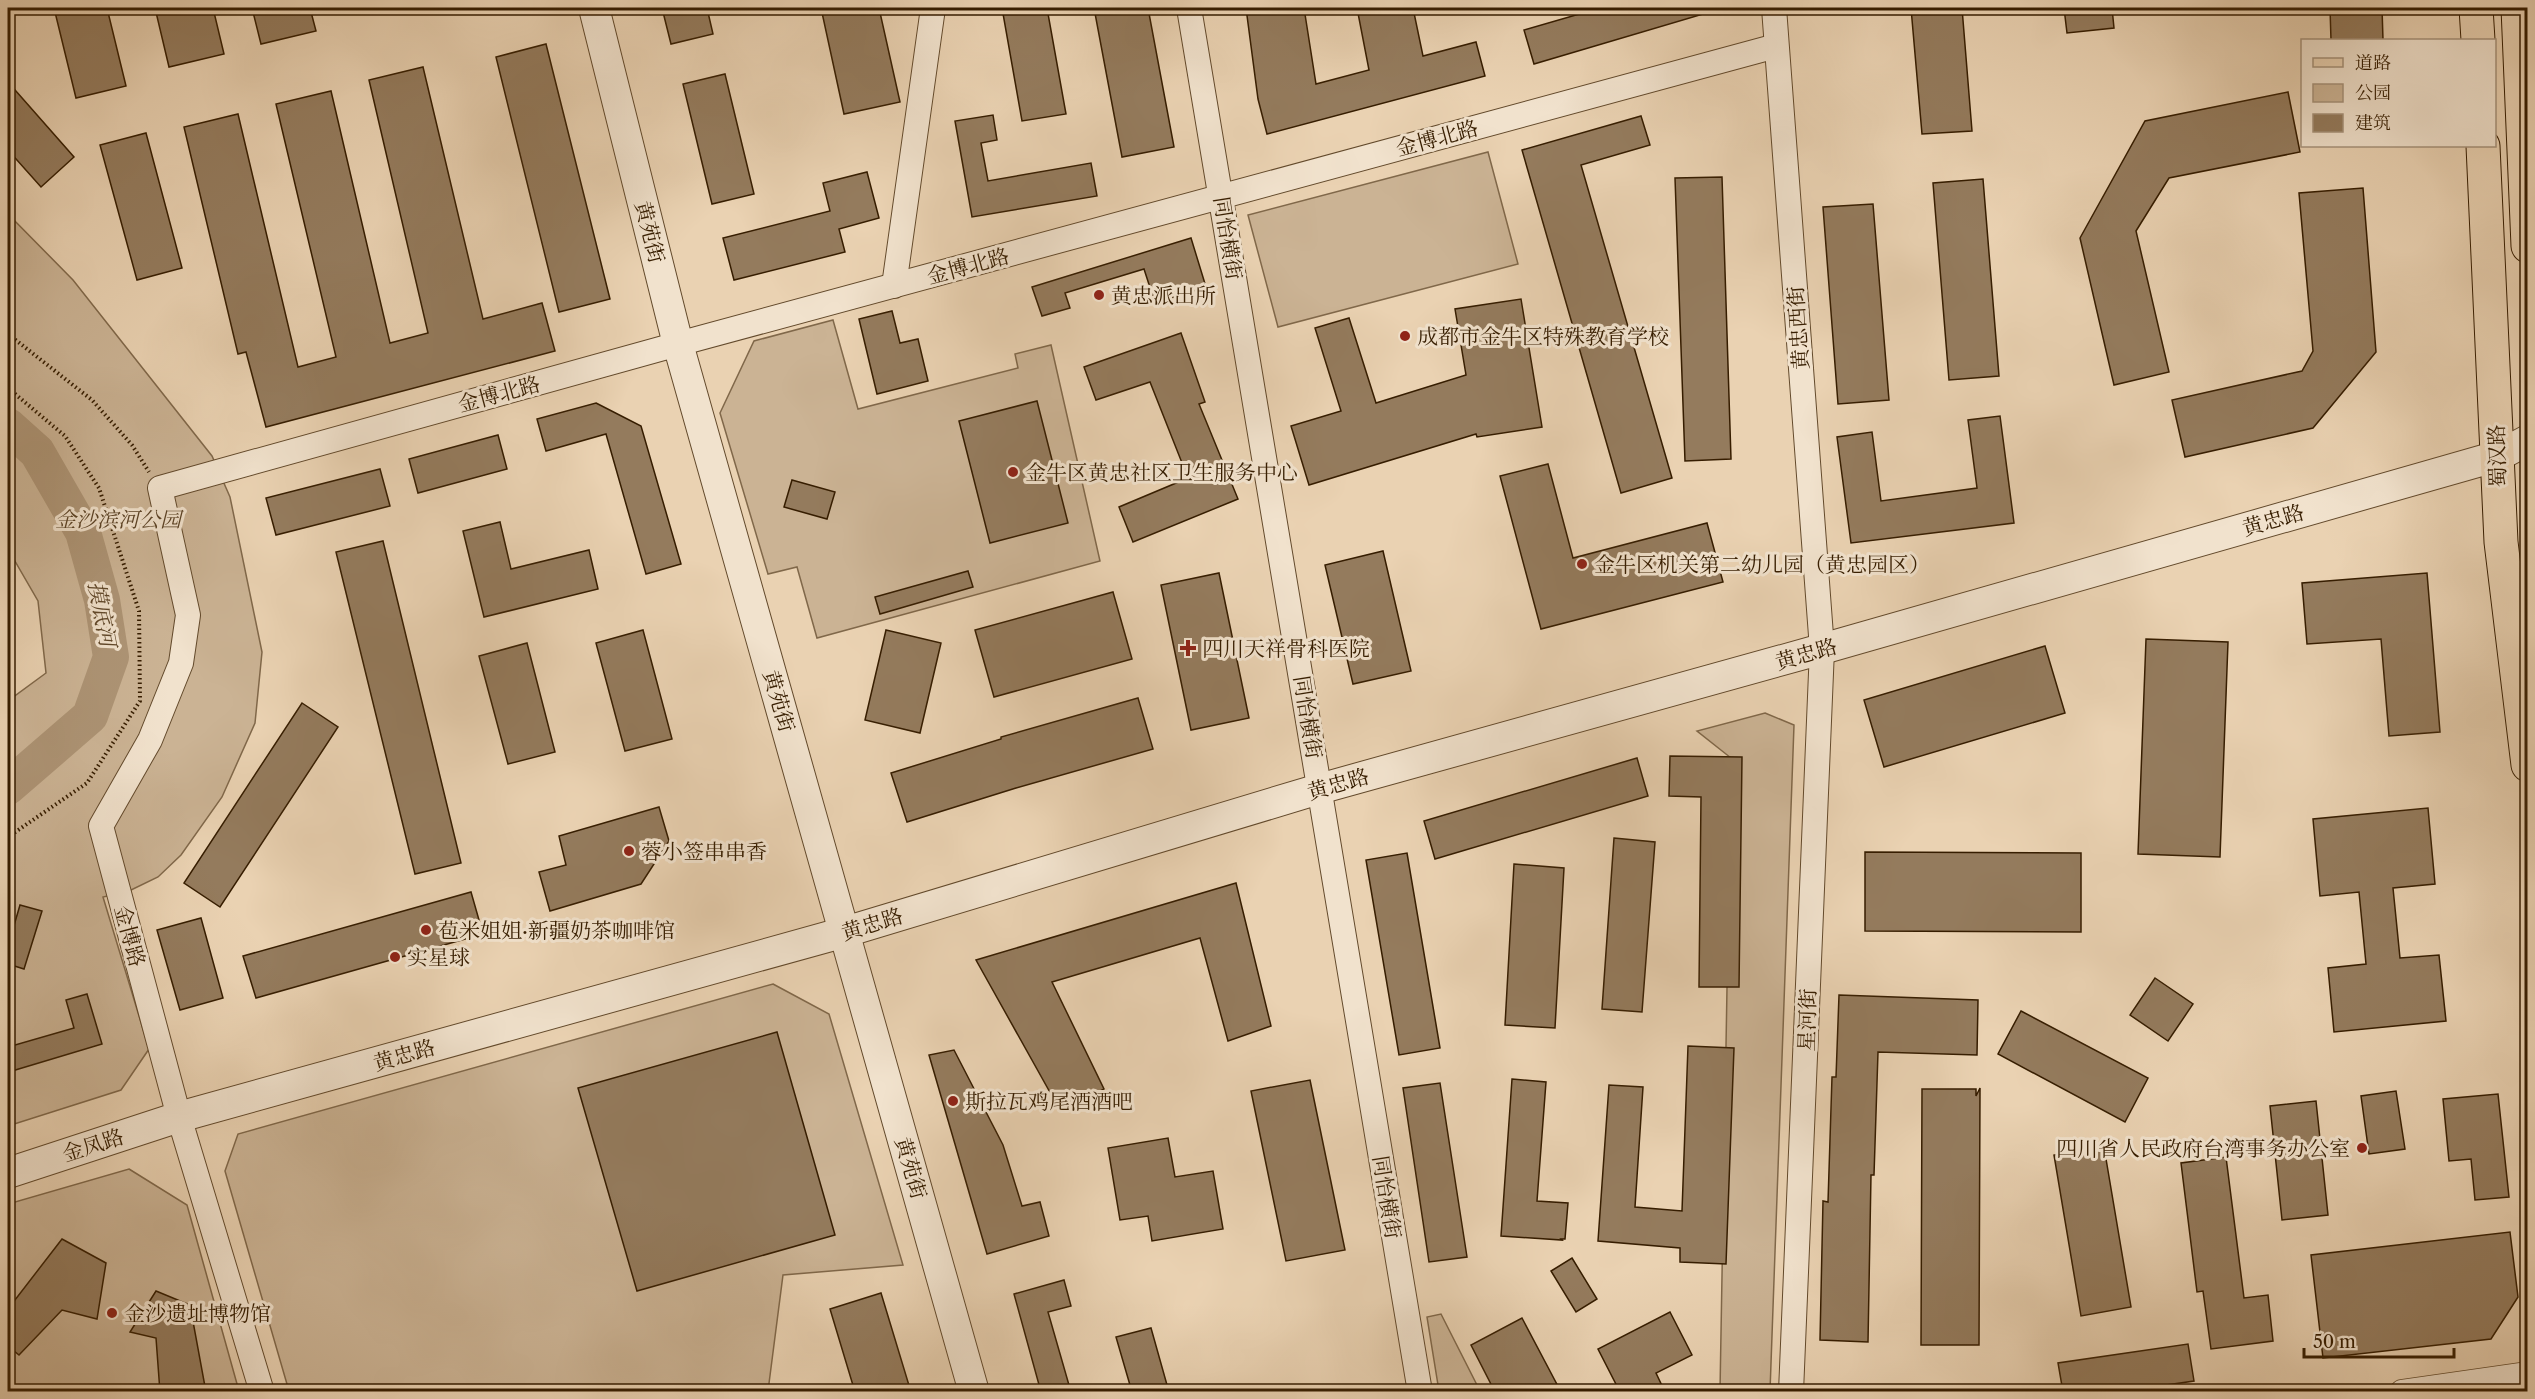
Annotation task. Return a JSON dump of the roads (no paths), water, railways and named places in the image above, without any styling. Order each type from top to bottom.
[{"type":"main road","points":[[2476,8],[2478,39]]},
{"type":"main road","points":[[2518,8],[2528,246]]},
{"type":"main road","name":"蜀汉路","points":[[2483,147],[2501,542],[2528,765]]},
{"type":"street","name":"黄苑街","points":[[594,8],[678,344],[974,1392]]},
{"type":"street","points":[[894,286],[933,8]]},
{"type":"street","name":"同怡横街","points":[[1189,8],[1420,1392]]},
{"type":"street","name":"黄忠西街","points":[[1774,8],[1822,649]]},
{"type":"street","name":"金博北路","points":[[160,488],[678,344],[1776,46]]},
{"type":"street","name":"黄忠路","points":[[179,1117],[845,932],[1320,789],[1822,649],[2498,456],[2528,440]]},
{"type":"street","name":"金博路","points":[[160,488],[188,615],[181,663],[150,740],[101,826],[179,1117],[262,1392]]},
{"type":"street","name":"星河街","points":[[1791,1392],[1822,649]]},
{"type":"street","name":"金凤路","points":[[8,1173],[179,1117]]},
{"type":"street","points":[[2402,1392],[2528,1374]]},
{"type":"waterway","name":"摸底河","points":[[8,426],[37,452],[83,532],[102,600],[111,657],[90,716],[8,787]]},
{"type":"place","name":"黄忠派出所","points":[[1099,295]]},
{"type":"place","name":"成都市金牛区特殊教育学校","points":[[1405,336]]},
{"type":"place","name":"金牛区黄忠社区卫生服务中心","points":[[1013,472]]},
{"type":"place","name":"金牛区机关第二幼儿园（黄忠园区）","points":[[1582,564]]},
{"type":"place","name":"四川天祥骨科医院","points":[[1188,648]]},
{"type":"place","name":"蓉小签串串香","points":[[629,851]]},
{"type":"place","name":"苞米姐姐·新疆奶茶咖啡馆","points":[[426,930]]},
{"type":"place","name":"实星球","points":[[395,957]]},
{"type":"place","name":"斯拉瓦鸡尾酒酒吧","points":[[953,1101]]},
{"type":"place","name":"四川省人民政府台湾事务办公室","points":[[2362,1148]]},
{"type":"place","name":"金沙遗址博物馆","points":[[112,1313]]},
{"type":"park label","name":"金沙滨河公园","points":[[118,519]]}]
